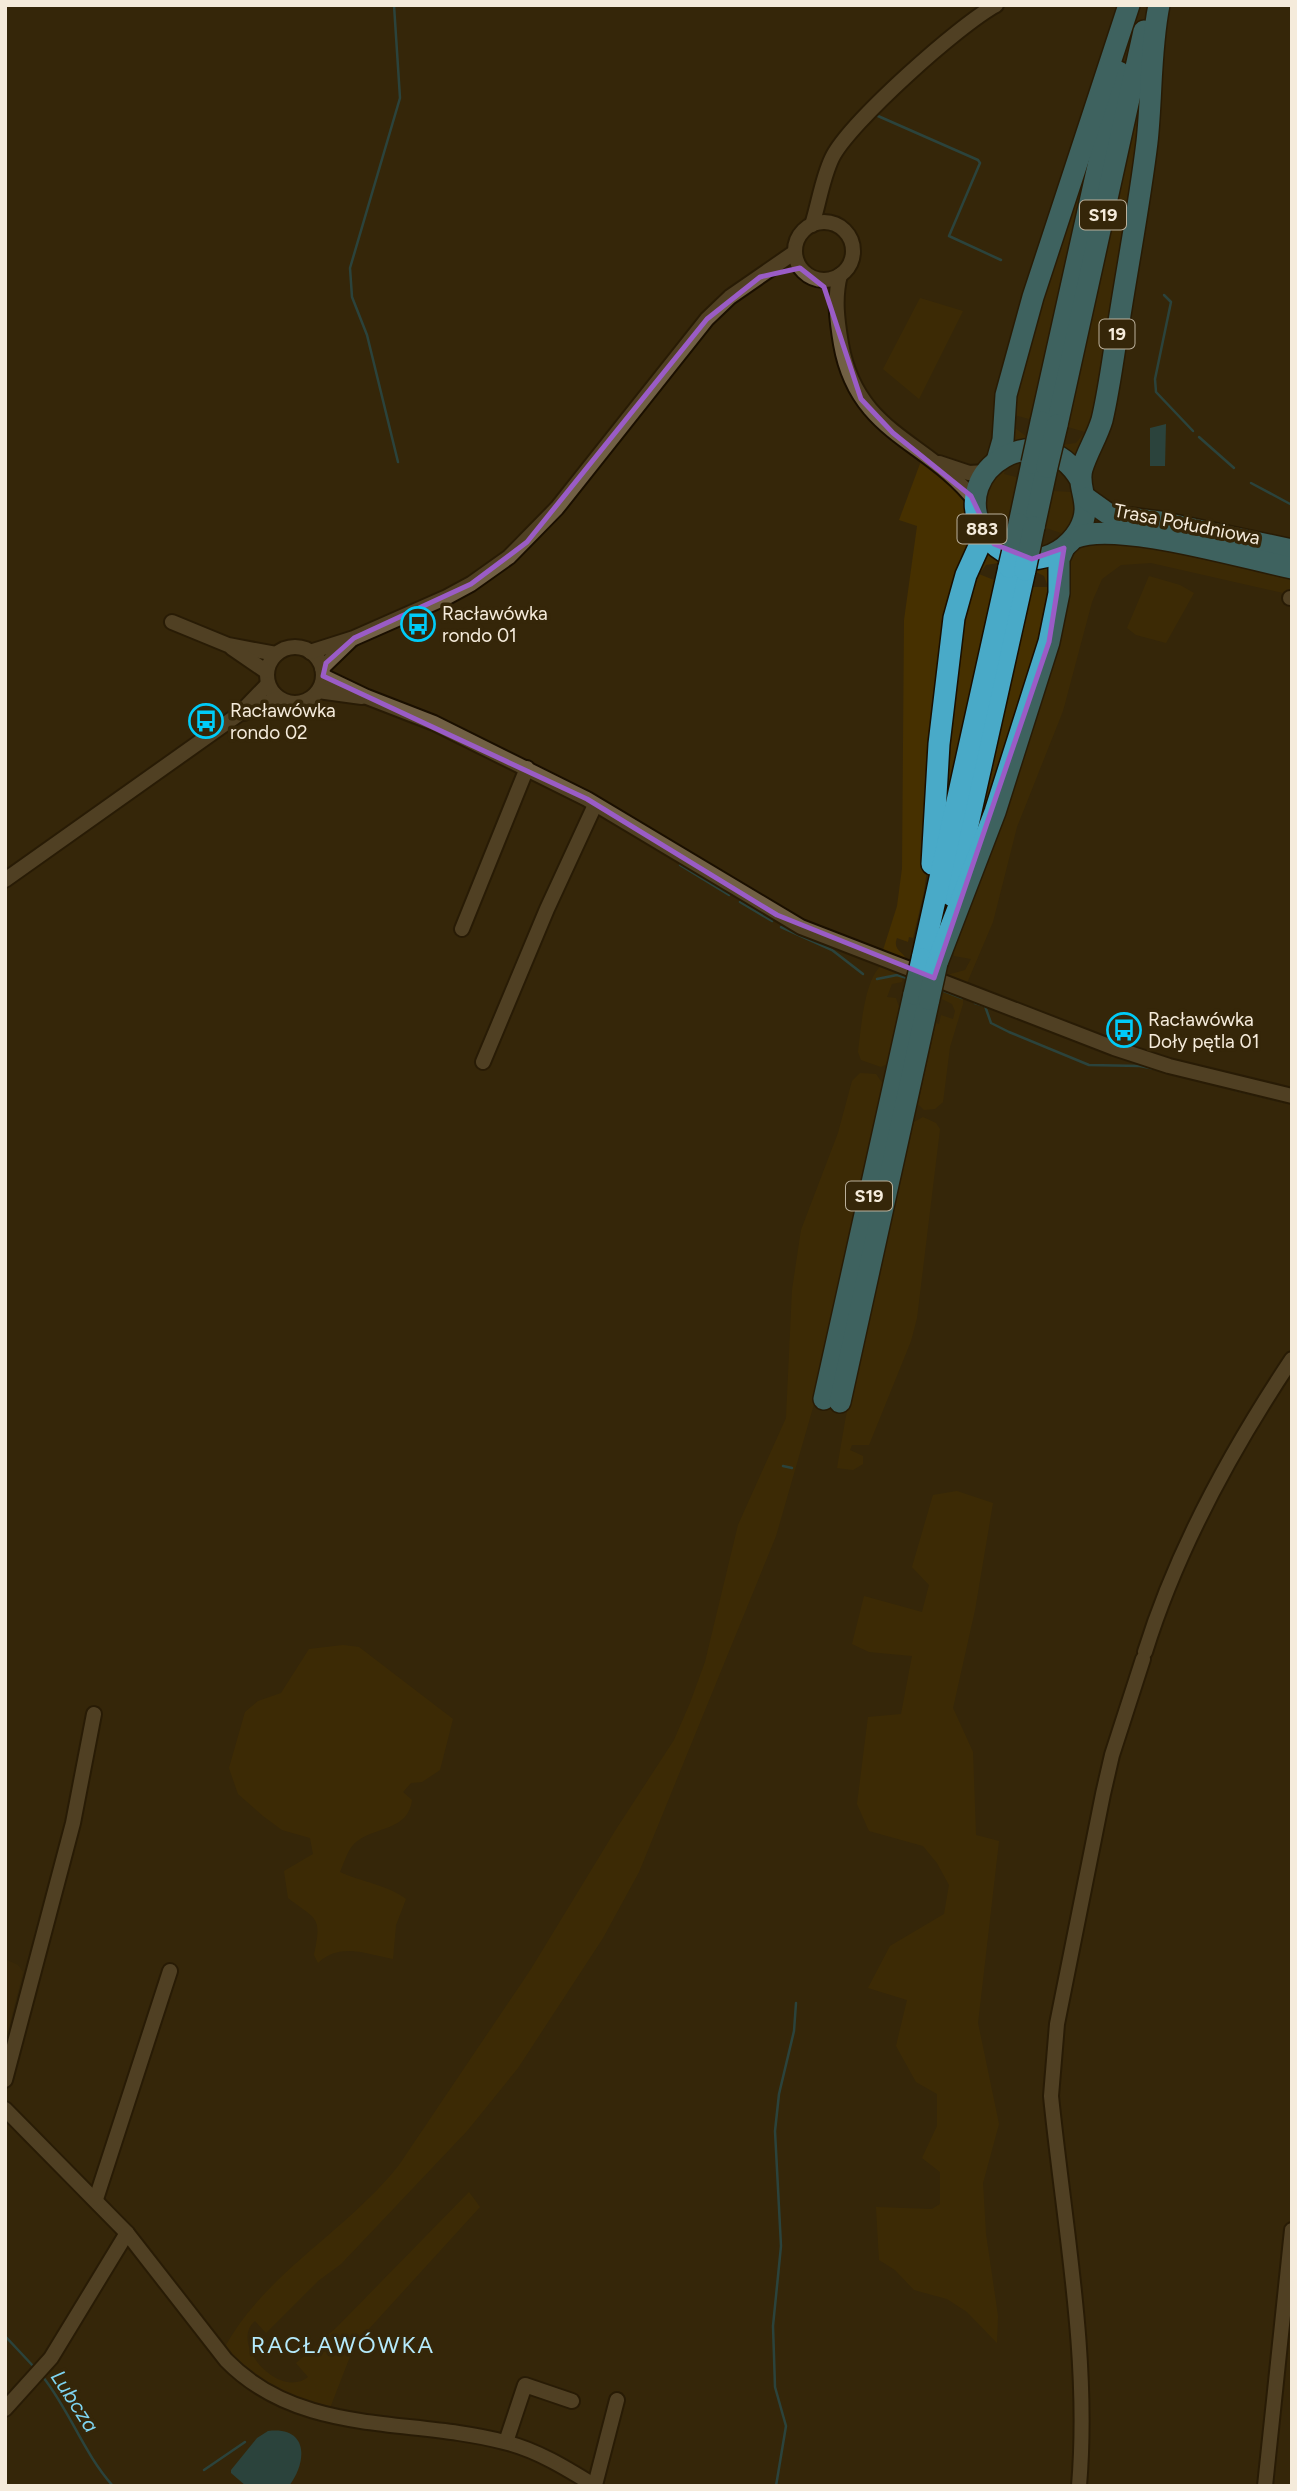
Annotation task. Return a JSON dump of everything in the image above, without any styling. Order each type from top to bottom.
[{"type":"highway","name":"S19","points":[[1049,424],[1131,5]]},
{"type":"highway","points":[[992,466],[1003,440],[1006,394],[1030,308],[1131,5]]},
{"type":"highway","name":"S19","points":[[832,1401],[1049,424],[1150,5]]},
{"type":"highway","name":"19","points":[[1083,489],[1102,418],[1130,256],[1147,145],[1159,5]]},
{"type":"highway","points":[[929,961],[995,813],[1049,642],[1059,593],[1059,559],[1084,519],[1083,489],[1063,459],[1040,450],[1014,452],[992,466]]},
{"type":"highway","name":"883","points":[[992,466],[976,502],[985,533],[999,548],[1018,557],[1045,557],[1069,543]]},
{"type":"highway","name":"Trasa Południowa","points":[[1083,489],[1107,513],[1292,550]]},
{"type":"highway","name":"Trasa Południowa","points":[[1069,543],[1089,532],[1122,532],[1292,568]]},
{"type":"highway","points":[[930,920],[939,744],[952,632],[959,596],[985,533]]},
{"type":"highway","name":"S19","points":[[929,961],[930,920],[1017,568]]},
{"type":"street","points":[[813,225],[832,157],[847,137],[969,22],[996,5]]},
{"type":"street","points":[[819,280],[840,275],[849,267],[853,251],[848,235],[832,224],[820,199]]},
{"type":"street","points":[[832,224],[813,225],[799,236],[794,253],[800,268],[819,280],[836,313]]},
{"type":"street","points":[[172,622],[228,645],[276,654],[290,647],[310,652],[354,638],[471,584],[527,542],[707,318],[730,297],[794,253]]},
{"type":"street","points":[[760,277],[800,268]]},
{"type":"street","points":[[840,275],[836,313],[844,360],[861,399],[893,433],[934,462],[976,502]]},
{"type":"street","points":[[934,462],[969,473],[992,466]]},
{"type":"street","points":[[5,880],[239,714],[278,698],[295,704],[304,702],[318,691],[323,672],[354,638]]},
{"type":"street","points":[[228,645],[267,678],[278,698]]},
{"type":"street","points":[[310,652],[323,672],[367,697],[434,723],[527,768],[801,927],[1105,1045],[1169,1066],[1292,1096]]},
{"type":"street","points":[[239,714],[267,678],[276,654]]},
{"type":"street","points":[[318,691],[367,697]]},
{"type":"street","points":[[462,929],[527,768]]},
{"type":"street","points":[[483,1062],[594,805]]},
{"type":"street","points":[[1079,2486],[1083,2407],[1068,2237],[1051,2096],[1057,2024],[1112,1755],[1144,1656],[1180,1559],[1207,1504],[1292,1359]]},
{"type":"street","points":[[5,2080],[73,1823],[93,1714]]},
{"type":"street","points":[[96,2199],[170,1971]]},
{"type":"street","points":[[5,2109],[127,2233],[226,2360],[250,2382],[274,2396],[331,2417],[506,2442],[545,2457],[595,2486],[617,2400]]},
{"type":"street","points":[[1265,2486],[1292,2230]]},
{"type":"street","points":[[5,2409],[46,2364],[127,2233]]},
{"type":"street","points":[[506,2442],[525,2385],[572,2401]]},
{"type":"highlighted area","points":[[800,268],[824,287],[861,399],[893,433],[971,496],[994,544],[1032,559],[1064,548],[1049,642],[934,978],[777,915],[587,799],[323,676],[326,663],[354,638],[471,584],[527,542],[707,319],[760,277]]},
{"type":"shaded area","points":[[1141,85],[1140,130],[1096,414],[1078,462],[1061,449],[1062,445],[1076,443],[1085,432],[1068,427],[1067,420]]},
{"type":"shaded area","points":[[1099,121],[1033,412],[1029,419],[1014,415],[1015,428],[1027,437],[1026,442],[1009,446],[1011,395]]},
{"type":"shaded area","points":[[920,298],[963,311],[919,399],[883,369]]},
{"type":"shaded area","points":[[921,461],[965,496],[974,528],[924,892],[913,938],[909,937],[908,942],[897,938],[896,942],[897,949],[906,960],[883,950],[897,906],[902,868],[904,620],[917,526],[899,520]]},
{"type":"shaded area","points":[[1006,467],[1004,474],[1016,477],[1018,483],[1010,518],[994,518],[995,528],[1005,538],[1004,541],[990,522],[986,503],[990,484]]},
{"type":"shaded area","points":[[1072,486],[1076,501],[1075,514],[1064,536],[1056,541],[1061,533],[1046,528],[1044,524],[1052,491],[1072,492]]},
{"type":"shaded area","points":[[1097,537],[1292,574],[1292,595],[1151,563],[1121,565],[1102,579],[1092,602],[1063,711],[1017,827],[993,922],[967,983],[947,975],[965,970],[971,959],[954,956],[952,947],[1068,563],[1079,547]]},
{"type":"shaded area","points":[[985,548],[1000,557],[999,563],[986,565],[979,574],[994,580],[996,584],[941,831],[957,634]]},
{"type":"shaded area","points":[[1052,562],[1053,593],[970,862],[1029,591],[1033,587],[1048,587],[1044,576],[1034,571],[1036,565]]},
{"type":"shaded area","points":[[1149,576],[1180,585],[1194,593],[1166,643],[1136,635],[1127,628]]},
{"type":"shaded area","points":[[882,965],[904,972],[902,982],[892,984],[887,997],[896,998],[899,1007],[887,1064],[881,1067],[861,1060],[858,1052],[867,993],[871,981]]},
{"type":"shaded area","points":[[945,987],[963,996],[963,1004],[950,1047],[943,1102],[935,1109],[924,1110],[918,1104],[936,1023],[939,1024],[941,1015],[953,1019],[955,1011],[952,1004],[942,999]]},
{"type":"shaded area","points":[[860,1073],[876,1074],[883,1084],[814,1404],[776,1536],[639,1872],[603,1938],[518,2068],[467,2131],[341,2264],[318,2281],[266,2333],[255,2321],[248,2331],[248,2343],[253,2355],[272,2375],[284,2381],[297,2382],[308,2377],[296,2363],[336,2328],[469,2192],[480,2207],[367,2331],[351,2354],[330,2408],[318,2407],[287,2396],[255,2377],[232,2356],[226,2345],[263,2295],[356,2211],[399,2165],[531,1969],[674,1740],[705,1662],[738,1525],[786,1418],[792,1290],[801,1230],[838,1133],[852,1081]]},
{"type":"shaded area","points":[[923,1117],[936,1123],[940,1129],[917,1318],[911,1341],[869,1445],[852,1445],[850,1450],[863,1456],[863,1464],[853,1470],[837,1468],[846,1416],[914,1122]]},
{"type":"shaded area","points":[[957,1491],[993,1503],[975,1610],[953,1708],[973,1752],[976,1835],[999,1841],[978,2023],[999,2124],[983,2183],[986,2234],[998,2316],[997,2343],[967,2312],[947,2299],[914,2290],[895,2270],[879,2260],[876,2207],[932,2209],[940,2204],[940,2172],[922,2158],[937,2126],[937,2094],[916,2082],[896,2046],[907,2000],[868,1988],[890,1946],[944,1914],[949,1885],[937,1863],[923,1846],[869,1831],[857,1804],[868,1717],[901,1714],[912,1656],[869,1652],[852,1644],[864,1596],[922,1612],[929,1585],[912,1567],[933,1495]]},
{"type":"shaded area","points":[[343,1645],[359,1647],[453,1719],[440,1770],[422,1782],[411,1783],[403,1792],[412,1800],[404,1817],[398,1823],[356,1842],[348,1852],[340,1872],[391,1890],[406,1899],[396,1925],[393,1959],[344,1951],[318,1963],[314,1955],[317,1926],[312,1916],[288,1898],[284,1871],[313,1854],[310,1838],[282,1830],[263,1816],[238,1794],[229,1768],[245,1712],[258,1701],[281,1693],[309,1649]]},
{"type":"shaded area","points":[[5,1959],[18,1965],[23,1972],[5,2042]]},
{"type":"water","points":[[1166,424],[1165,466],[1150,466],[1150,428]]},
{"type":"water","points":[[268,2431],[291,2434],[297,2440],[301,2447],[301,2456],[295,2476],[289,2486],[246,2486],[231,2470],[257,2438]]},
{"type":"waterway","points":[[394,5],[400,98],[350,268],[352,297],[367,335],[398,462]]},
{"type":"waterway","points":[[878,116],[978,160],[980,163],[949,236],[1001,260]]},
{"type":"waterway","points":[[1164,295],[1171,302],[1155,379],[1156,392],[1193,431]]},
{"type":"waterway","points":[[1199,437],[1234,468]]},
{"type":"waterway","points":[[1251,483],[1292,505]]},
{"type":"waterway","points":[[680,865],[729,895]]},
{"type":"waterway","points":[[740,902],[772,921]]},
{"type":"waterway","points":[[781,927],[832,950],[863,974]]},
{"type":"waterway","points":[[877,979],[897,975],[910,979]]},
{"type":"waterway","points":[[939,989],[962,998]]},
{"type":"waterway","points":[[975,1003],[985,1006],[991,1023],[1089,1065],[1140,1066],[1160,1070]]},
{"type":"waterway","points":[[1236,1090],[1282,1101]]},
{"type":"waterway","points":[[783,1466],[792,1468]]},
{"type":"waterway","points":[[776,2486],[786,2426],[775,2387],[773,2326],[781,2246],[775,2131],[779,2094],[794,2031],[796,2003]]},
{"type":"waterway","name":"Lubcza","points":[[5,2336],[34,2367]]},
{"type":"waterway","name":"Lubcza","points":[[43,2377],[113,2486]]},
{"type":"waterway","points":[[204,2470],[245,2442]]},
{"type":"place","name":"Racławówka rondo 01","points":[[418,624]]},
{"type":"place","name":"Racławówka rondo 02","points":[[206,721]]},
{"type":"place","name":"Racławówka Doły pętla 01","points":[[1124,1030]]},
{"type":"district","name":"RACŁAWÓWKA","points":[[343,2345]]}]
